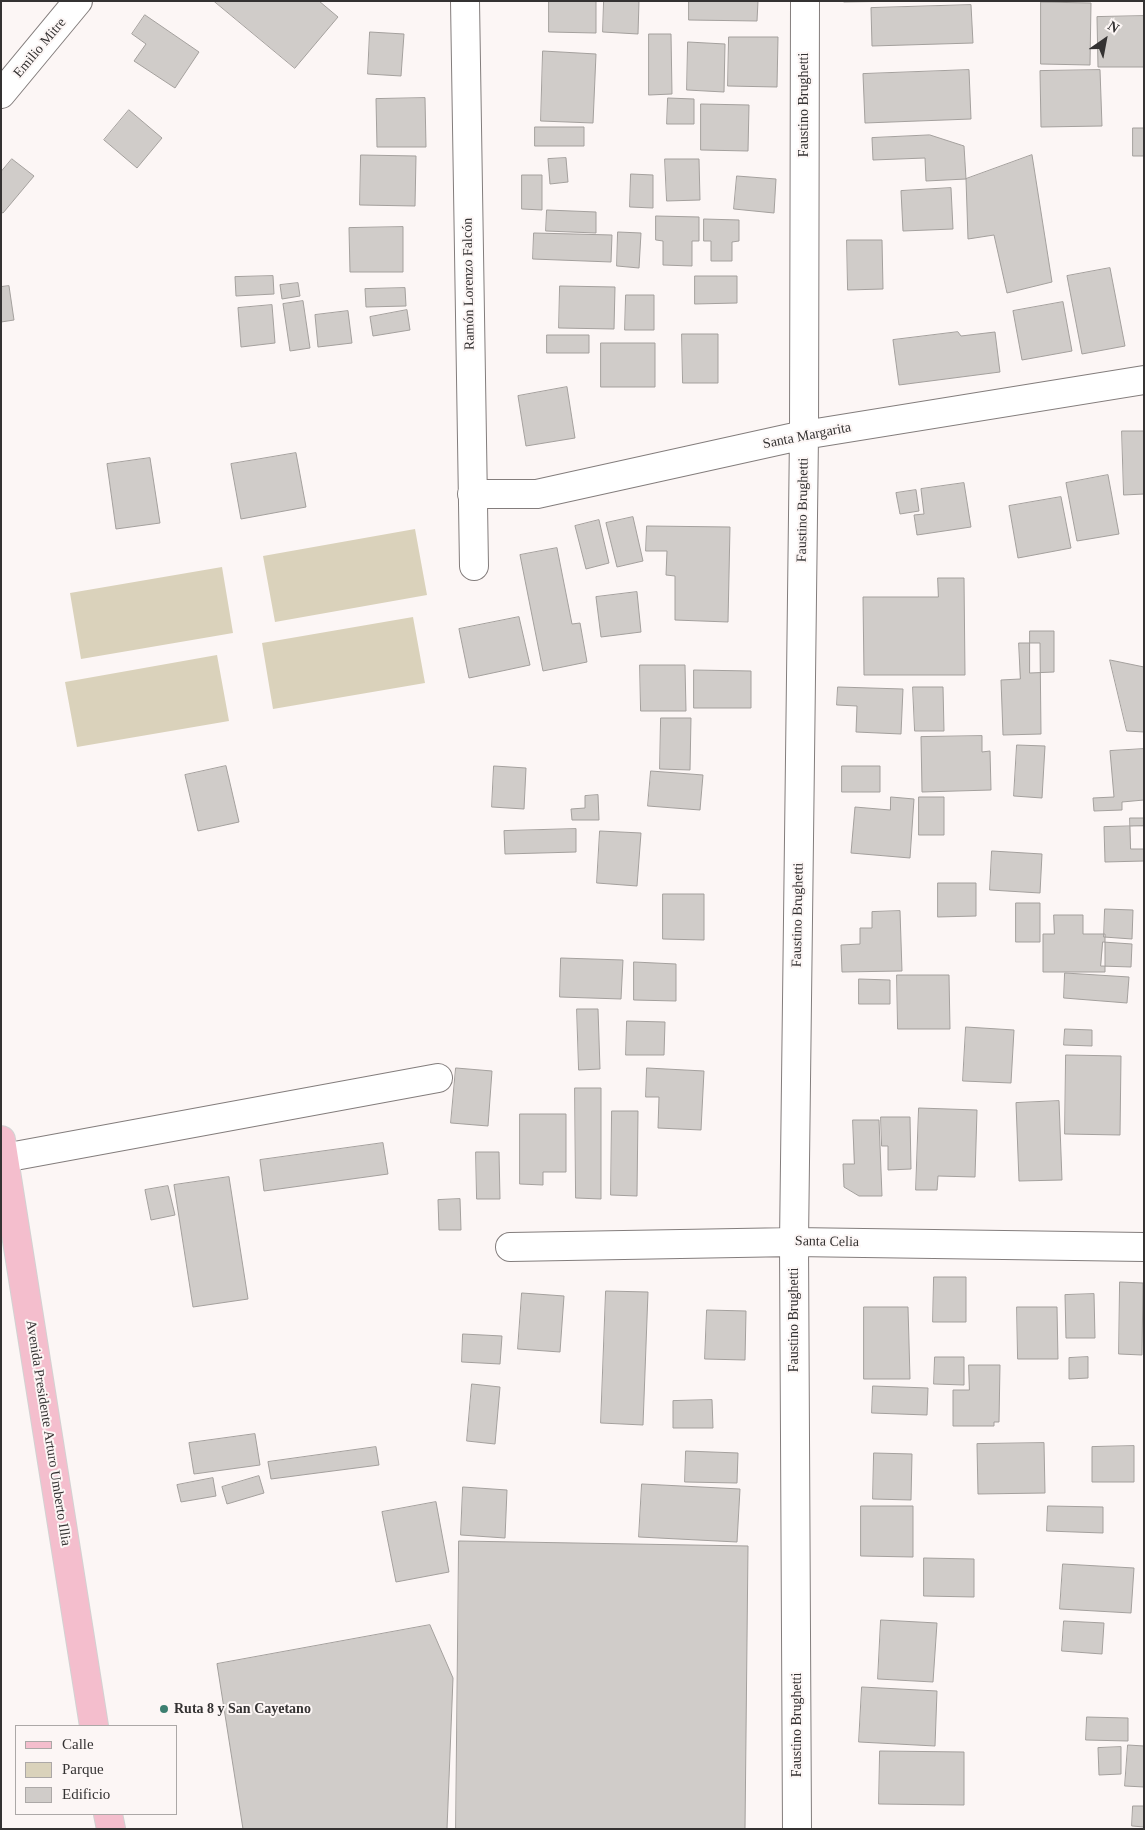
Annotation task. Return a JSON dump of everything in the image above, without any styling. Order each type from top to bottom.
[{"type":"main road","name":"Avenida Presidente Arturo Umberto Illia","points":[[3,1149],[94,1725]]},
{"type":"main road","points":[[108,1815],[110,1829]]},
{"type":"street","name":"Emilio Mitre","points":[[1,94],[78,1]]},
{"type":"street","name":"Ramón Lorenzo Falcón","points":[[465,1],[474,566]]},
{"type":"street","name":"Faustino Brughetti","points":[[797,1829],[794,1242],[804,435],[805,1]]},
{"type":"street","name":"Santa Margarita","points":[[472,494],[537,494],[804,435],[1144,380]]},
{"type":"street","points":[[3,1149],[438,1078]]},
{"type":"street","name":"Santa Celia","points":[[510,1248],[794,1242],[1144,1246]]},
{"type":"green space","points":[[415,529],[427,595],[275,622],[263,556]]},
{"type":"green space","points":[[222,567],[233,633],[81,659],[70,593]]},
{"type":"green space","points":[[413,617],[425,683],[273,709],[262,643]]},
{"type":"green space","points":[[217,655],[229,721],[77,747],[65,682]]},
{"type":"building","points":[[214,1],[319,1],[338,17],[295,68]]},
{"type":"building","points":[[549,1],[596,1],[596,33],[549,32]]},
{"type":"building","points":[[604,1],[639,1],[638,34],[603,32]]},
{"type":"building","points":[[689,1],[758,1],[757,21],[689,20]]},
{"type":"building","points":[[844,1],[908,1],[844,2]]},
{"type":"building","points":[[1041,2],[1091,3],[1090,65],[1041,64]]},
{"type":"building","points":[[971,5],[973,43],[872,46],[871,8]]},
{"type":"building","points":[[145,15],[199,52],[175,88],[134,61],[146,44],[132,34]]},
{"type":"building","points":[[1144,16],[1144,67],[1098,67],[1097,17]]},
{"type":"building","points":[[370,32],[404,34],[401,76],[368,74]]},
{"type":"building","points":[[649,34],[671,34],[672,94],[649,95]]},
{"type":"building","points":[[729,37],[778,37],[777,87],[728,86]]},
{"type":"building","points":[[688,42],[725,44],[724,92],[687,90]]},
{"type":"building","points":[[543,51],[596,54],[593,123],[541,121]]},
{"type":"building","points":[[969,70],[971,119],[865,123],[863,74]]},
{"type":"building","points":[[1100,70],[1102,126],[1041,127],[1040,71]]},
{"type":"building","points":[[425,98],[426,147],[377,147],[376,99]]},
{"type":"building","points":[[668,98],[694,99],[694,124],[667,124]]},
{"type":"building","points":[[701,104],[749,105],[748,151],[701,150]]},
{"type":"building","points":[[129,110],[162,138],[137,168],[104,140]]},
{"type":"building","points":[[535,127],[584,127],[584,146],[535,146]]},
{"type":"building","points":[[1133,128],[1144,128],[1144,156],[1133,156]]},
{"type":"building","points":[[930,135],[964,146],[966,179],[926,181],[925,158],[873,160],[872,138]]},
{"type":"building","points":[[361,155],[416,156],[415,206],[360,205]]},
{"type":"building","points":[[1032,155],[1052,282],[1007,293],[994,235],[968,239],[966,179]]},
{"type":"building","points":[[566,158],[568,182],[550,184],[548,159]]},
{"type":"building","points":[[12,159],[34,176],[3,213],[1,212],[1,172]]},
{"type":"building","points":[[665,159],[699,159],[700,200],[667,201]]},
{"type":"building","points":[[631,174],[653,175],[653,208],[630,207]]},
{"type":"building","points":[[522,175],[542,175],[542,210],[522,209]]},
{"type":"building","points":[[737,176],[776,179],[774,213],[734,209]]},
{"type":"building","points":[[951,188],[953,229],[903,231],[901,191]]},
{"type":"building","points":[[547,210],[596,212],[596,233],[546,231]]},
{"type":"building","points":[[656,216],[699,217],[699,241],[692,241],[692,266],[663,265],[663,241],[656,240]]},
{"type":"building","points":[[704,219],[739,220],[739,241],[732,242],[732,261],[711,261],[711,241],[704,241]]},
{"type":"building","points":[[403,227],[403,272],[350,272],[349,228]]},
{"type":"building","points":[[618,232],[641,233],[639,268],[617,266]]},
{"type":"building","points":[[534,233],[612,235],[611,262],[533,259]]},
{"type":"building","points":[[847,240],[882,240],[883,289],[848,290]]},
{"type":"building","points":[[1110,268],[1125,346],[1082,354],[1067,276]]},
{"type":"building","points":[[273,276],[274,294],[236,296],[235,277]]},
{"type":"building","points":[[695,276],[737,276],[737,303],[695,304]]},
{"type":"building","points":[[298,283],[300,296],[282,299],[280,285]]},
{"type":"building","points":[[9,286],[14,320],[1,322],[1,287]]},
{"type":"building","points":[[560,286],[615,287],[614,329],[559,328]]},
{"type":"building","points":[[405,288],[406,306],[366,307],[365,289]]},
{"type":"building","points":[[626,295],[654,295],[654,330],[625,330]]},
{"type":"building","points":[[303,301],[310,348],[290,351],[283,304]]},
{"type":"building","points":[[1063,302],[1072,351],[1022,360],[1013,311]]},
{"type":"building","points":[[272,305],[275,343],[241,347],[238,308]]},
{"type":"building","points":[[407,310],[410,330],[373,336],[370,317]]},
{"type":"building","points":[[348,311],[352,343],[318,347],[315,315]]},
{"type":"building","points":[[958,332],[961,336],[995,332],[1000,372],[899,385],[893,340]]},
{"type":"building","points":[[682,334],[718,334],[718,383],[683,383]]},
{"type":"building","points":[[547,335],[589,335],[589,353],[547,353]]},
{"type":"building","points":[[601,343],[655,343],[655,387],[601,387]]},
{"type":"building","points":[[567,387],[575,438],[526,446],[518,396]]},
{"type":"building","points":[[1122,431],[1144,431],[1144,494],[1124,495]]},
{"type":"building","points":[[296,453],[306,507],[241,519],[231,464]]},
{"type":"building","points":[[150,458],[160,523],[116,529],[107,464]]},
{"type":"building","points":[[1108,475],[1119,534],[1077,541],[1066,483]]},
{"type":"building","points":[[964,483],[971,527],[917,535],[914,515],[924,514],[921,489]]},
{"type":"building","points":[[916,490],[919,511],[900,514],[896,493]]},
{"type":"building","points":[[1061,497],[1071,548],[1018,558],[1009,506]]},
{"type":"building","points":[[633,517],[643,561],[617,567],[606,523]]},
{"type":"building","points":[[599,520],[609,563],[586,569],[575,526]]},
{"type":"building","points":[[647,526],[730,527],[728,622],[675,620],[675,576],[666,575],[667,551],[646,551]]},
{"type":"building","points":[[557,548],[572,624],[580,623],[587,662],[543,671],[520,555]]},
{"type":"building","points":[[938,578],[964,578],[965,675],[864,675],[863,597],[938,597]]},
{"type":"building","points":[[637,592],[641,632],[601,637],[596,597]]},
{"type":"building","points":[[519,617],[530,665],[469,678],[459,629]]},
{"type":"building","points":[[1030,631],[1054,631],[1054,672],[1030,673]]},
{"type":"building","points":[[1019,643],[1040,643],[1041,734],[1003,735],[1001,680],[1020,679]]},
{"type":"building","points":[[1110,660],[1144,667],[1144,732],[1127,731]]},
{"type":"building","points":[[640,665],[685,665],[686,711],[641,711]]},
{"type":"building","points":[[694,670],[751,671],[751,708],[694,708]]},
{"type":"building","points":[[838,687],[903,689],[901,734],[856,732],[857,706],[837,705]]},
{"type":"building","points":[[913,687],[943,687],[944,731],[915,731]]},
{"type":"building","points":[[661,718],[691,718],[690,770],[660,769]]},
{"type":"building","points":[[982,736],[982,752],[990,751],[991,790],[922,792],[921,737]]},
{"type":"building","points":[[1017,745],[1045,746],[1042,798],[1014,796]]},
{"type":"building","points":[[1144,749],[1144,800],[1122,802],[1122,810],[1094,811],[1093,798],[1114,797],[1110,751]]},
{"type":"building","points":[[226,766],[239,822],[198,831],[185,775]]},
{"type":"building","points":[[494,766],[526,768],[524,809],[492,807]]},
{"type":"building","points":[[842,766],[880,766],[880,792],[842,792]]},
{"type":"building","points":[[651,771],[703,775],[700,810],[648,806]]},
{"type":"building","points":[[598,795],[599,820],[572,820],[571,809],[585,808],[585,796]]},
{"type":"building","points":[[891,797],[914,799],[910,858],[851,853],[855,807],[890,810]]},
{"type":"building","points":[[919,797],[944,797],[944,835],[919,835]]},
{"type":"building","points":[[1130,818],[1144,818],[1144,849],[1131,849]]},
{"type":"building","points":[[1144,826],[1144,861],[1105,862],[1104,827]]},
{"type":"building","points":[[576,829],[576,852],[505,854],[504,831]]},
{"type":"building","points":[[600,831],[641,833],[637,886],[597,883]]},
{"type":"building","points":[[992,851],[1042,854],[1040,893],[990,890]]},
{"type":"building","points":[[938,883],[976,883],[976,916],[938,917]]},
{"type":"building","points":[[663,894],[704,894],[704,940],[663,939]]},
{"type":"building","points":[[1016,903],[1040,903],[1040,942],[1016,942]]},
{"type":"building","points":[[1105,909],[1133,910],[1132,939],[1104,937]]},
{"type":"building","points":[[900,911],[902,971],[842,972],[841,945],[860,944],[860,928],[872,928],[872,912]]},
{"type":"building","points":[[1054,915],[1083,915],[1083,934],[1105,934],[1105,972],[1043,972],[1043,934],[1054,934]]},
{"type":"building","points":[[1103,942],[1132,944],[1131,967],[1101,966]]},
{"type":"building","points":[[561,958],[623,960],[621,999],[560,997]]},
{"type":"building","points":[[634,962],[676,964],[676,1001],[634,1000]]},
{"type":"building","points":[[1065,973],[1129,977],[1127,1003],[1064,998]]},
{"type":"building","points":[[897,975],[949,975],[950,1029],[898,1029]]},
{"type":"building","points":[[859,979],[890,980],[890,1004],[859,1004]]},
{"type":"building","points":[[577,1009],[598,1009],[600,1069],[579,1070]]},
{"type":"building","points":[[627,1021],[665,1022],[664,1055],[626,1055]]},
{"type":"building","points":[[966,1027],[1014,1030],[1011,1083],[963,1081]]},
{"type":"building","points":[[1065,1029],[1092,1030],[1092,1046],[1064,1045]]},
{"type":"building","points":[[1066,1055],[1121,1056],[1120,1135],[1065,1134]]},
{"type":"building","points":[[456,1068],[492,1071],[488,1126],[451,1123]]},
{"type":"building","points":[[647,1068],[704,1071],[701,1130],[658,1128],[659,1097],[646,1097]]},
{"type":"building","points":[[575,1088],[601,1088],[601,1199],[576,1198]]},
{"type":"building","points":[[1059,1101],[1062,1180],[1019,1181],[1016,1103]]},
{"type":"building","points":[[919,1108],[977,1110],[975,1177],[938,1176],[937,1190],[916,1190]]},
{"type":"building","points":[[612,1111],[638,1111],[637,1196],[611,1195]]},
{"type":"building","points":[[520,1114],[566,1114],[566,1172],[543,1172],[543,1185],[520,1184]]},
{"type":"building","points":[[881,1117],[910,1117],[911,1169],[888,1170],[888,1146],[882,1146]]},
{"type":"building","points":[[853,1120],[879,1120],[882,1196],[859,1196],[844,1187],[843,1164],[854,1164]]},
{"type":"building","points":[[383,1143],[388,1174],[264,1191],[260,1160]]},
{"type":"building","points":[[476,1152],[499,1152],[500,1199],[477,1199]]},
{"type":"building","points":[[229,1177],[248,1299],[193,1307],[174,1185]]},
{"type":"building","points":[[168,1186],[175,1215],[151,1220],[145,1190]]},
{"type":"building","points":[[460,1199],[461,1230],[439,1230],[438,1200]]},
{"type":"building","points":[[934,1277],[966,1277],[966,1322],[933,1322]]},
{"type":"building","points":[[1120,1282],[1143,1283],[1142,1355],[1119,1354]]},
{"type":"building","points":[[606,1291],[648,1292],[643,1425],[601,1423]]},
{"type":"building","points":[[522,1293],[564,1296],[560,1352],[518,1349]]},
{"type":"building","points":[[1094,1294],[1095,1338],[1066,1338],[1065,1295]]},
{"type":"building","points":[[864,1307],[908,1307],[910,1379],[864,1379]]},
{"type":"building","points":[[1017,1307],[1057,1307],[1058,1359],[1018,1359]]},
{"type":"building","points":[[707,1310],[746,1311],[745,1360],[705,1359]]},
{"type":"building","points":[[463,1334],[502,1336],[500,1364],[462,1362]]},
{"type":"building","points":[[935,1357],[964,1357],[964,1385],[934,1384]]},
{"type":"building","points":[[1088,1357],[1088,1378],[1069,1379],[1069,1358]]},
{"type":"building","points":[[969,1365],[1000,1365],[999,1422],[994,1422],[994,1426],[953,1426],[953,1390],[969,1390]]},
{"type":"building","points":[[472,1384],[500,1387],[495,1444],[467,1441]]},
{"type":"building","points":[[873,1386],[928,1388],[927,1415],[872,1413]]},
{"type":"building","points":[[712,1400],[713,1428],[673,1428],[673,1401]]},
{"type":"building","points":[[255,1434],[260,1465],[194,1474],[189,1443]]},
{"type":"building","points":[[1044,1443],[1045,1493],[978,1494],[977,1444]]},
{"type":"building","points":[[1134,1446],[1134,1482],[1092,1482],[1092,1447]]},
{"type":"building","points":[[376,1447],[379,1465],[271,1479],[268,1462]]},
{"type":"building","points":[[686,1451],[738,1453],[737,1483],[685,1482]]},
{"type":"building","points":[[874,1453],[912,1454],[911,1500],[873,1499]]},
{"type":"building","points":[[259,1476],[264,1493],[227,1504],[222,1487]]},
{"type":"building","points":[[213,1478],[216,1496],[181,1502],[177,1485]]},
{"type":"building","points":[[642,1484],[740,1489],[737,1542],[639,1537]]},
{"type":"building","points":[[463,1487],[507,1490],[505,1538],[461,1535]]},
{"type":"building","points":[[436,1502],[449,1572],[396,1582],[382,1512]]},
{"type":"building","points":[[861,1506],[913,1506],[913,1557],[861,1556]]},
{"type":"building","points":[[1048,1506],[1103,1507],[1103,1533],[1047,1531]]},
{"type":"building","points":[[459,1541],[748,1546],[745,1829],[456,1829]]},
{"type":"building","points":[[924,1558],[974,1559],[974,1597],[924,1596]]},
{"type":"building","points":[[1063,1564],[1134,1568],[1131,1613],[1060,1609]]},
{"type":"building","points":[[881,1620],[937,1623],[933,1682],[878,1679]]},
{"type":"building","points":[[1064,1621],[1104,1623],[1102,1654],[1062,1651]]},
{"type":"building","points":[[430,1625],[453,1678],[447,1829],[243,1829],[217,1664]]},
{"type":"building","points":[[862,1687],[937,1691],[935,1746],[859,1742]]},
{"type":"building","points":[[1087,1717],[1128,1718],[1128,1741],[1086,1740]]},
{"type":"building","points":[[1128,1745],[1144,1746],[1144,1787],[1125,1786]]},
{"type":"building","points":[[1121,1747],[1121,1774],[1099,1775],[1098,1748]]},
{"type":"building","points":[[880,1751],[964,1752],[964,1805],[879,1804]]},
{"type":"building","points":[[1133,1806],[1144,1806],[1144,1827],[1132,1826]]},
{"type":"place","name":"Ruta 8 y San Cayetano","points":[[164,1709]]}]
